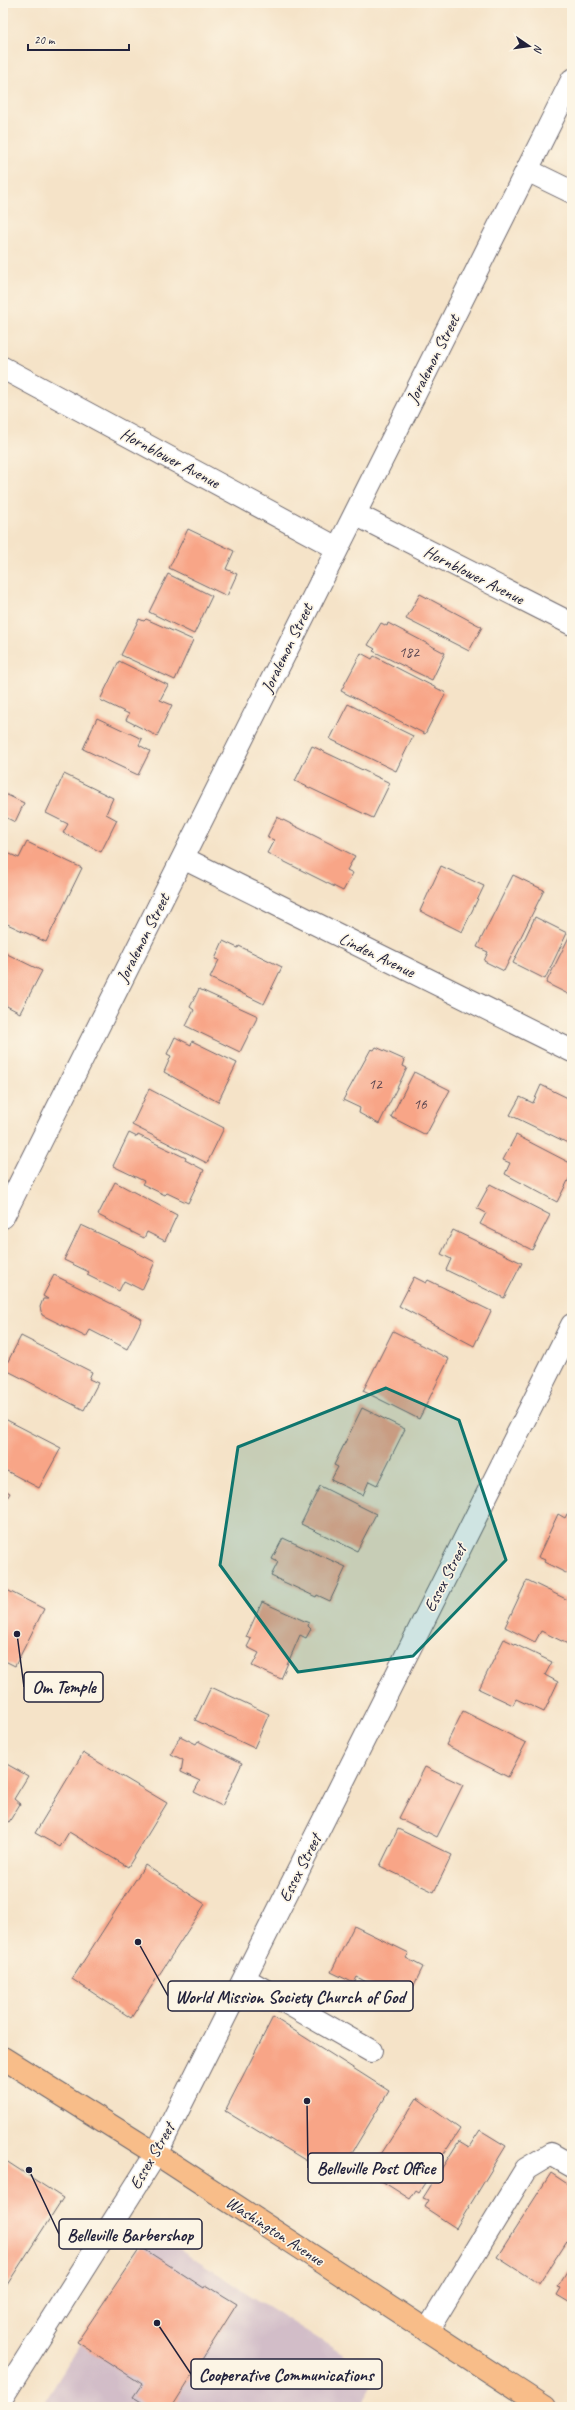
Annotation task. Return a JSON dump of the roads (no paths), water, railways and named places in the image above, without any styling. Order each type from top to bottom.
[{"type":"main road","name":"Washington Avenue","points":[[3,2058],[156,2154],[544,2407]]},
{"type":"street","name":"Joralemon Street","points":[[3,1217],[572,80]]},
{"type":"street","points":[[527,170],[572,192]]},
{"type":"street","name":"Hornblower Avenue","points":[[3,368],[337,548]]},
{"type":"street","name":"Hornblower Avenue","points":[[355,514],[572,624]]},
{"type":"street","name":"Linden Avenue","points":[[183,858],[572,1051]]},
{"type":"street","name":"Essex Street","points":[[3,2396],[156,2154],[572,1325]]},
{"type":"street","points":[[245,1979],[370,2050]]},
{"type":"street","points":[[427,2331],[526,2169],[551,2154],[572,2166]]},
{"type":"place","name":"Om Temple","points":[[17,1634]]},
{"type":"place","name":"World Mission Society Church of God","points":[[138,1942]]},
{"type":"place","name":"Belleville Post Office","points":[[307,2101]]},
{"type":"place","name":"Belleville Barbershop","points":[[29,2170]]},
{"type":"place","name":"Cooperative Communications","points":[[157,2323]]}]
